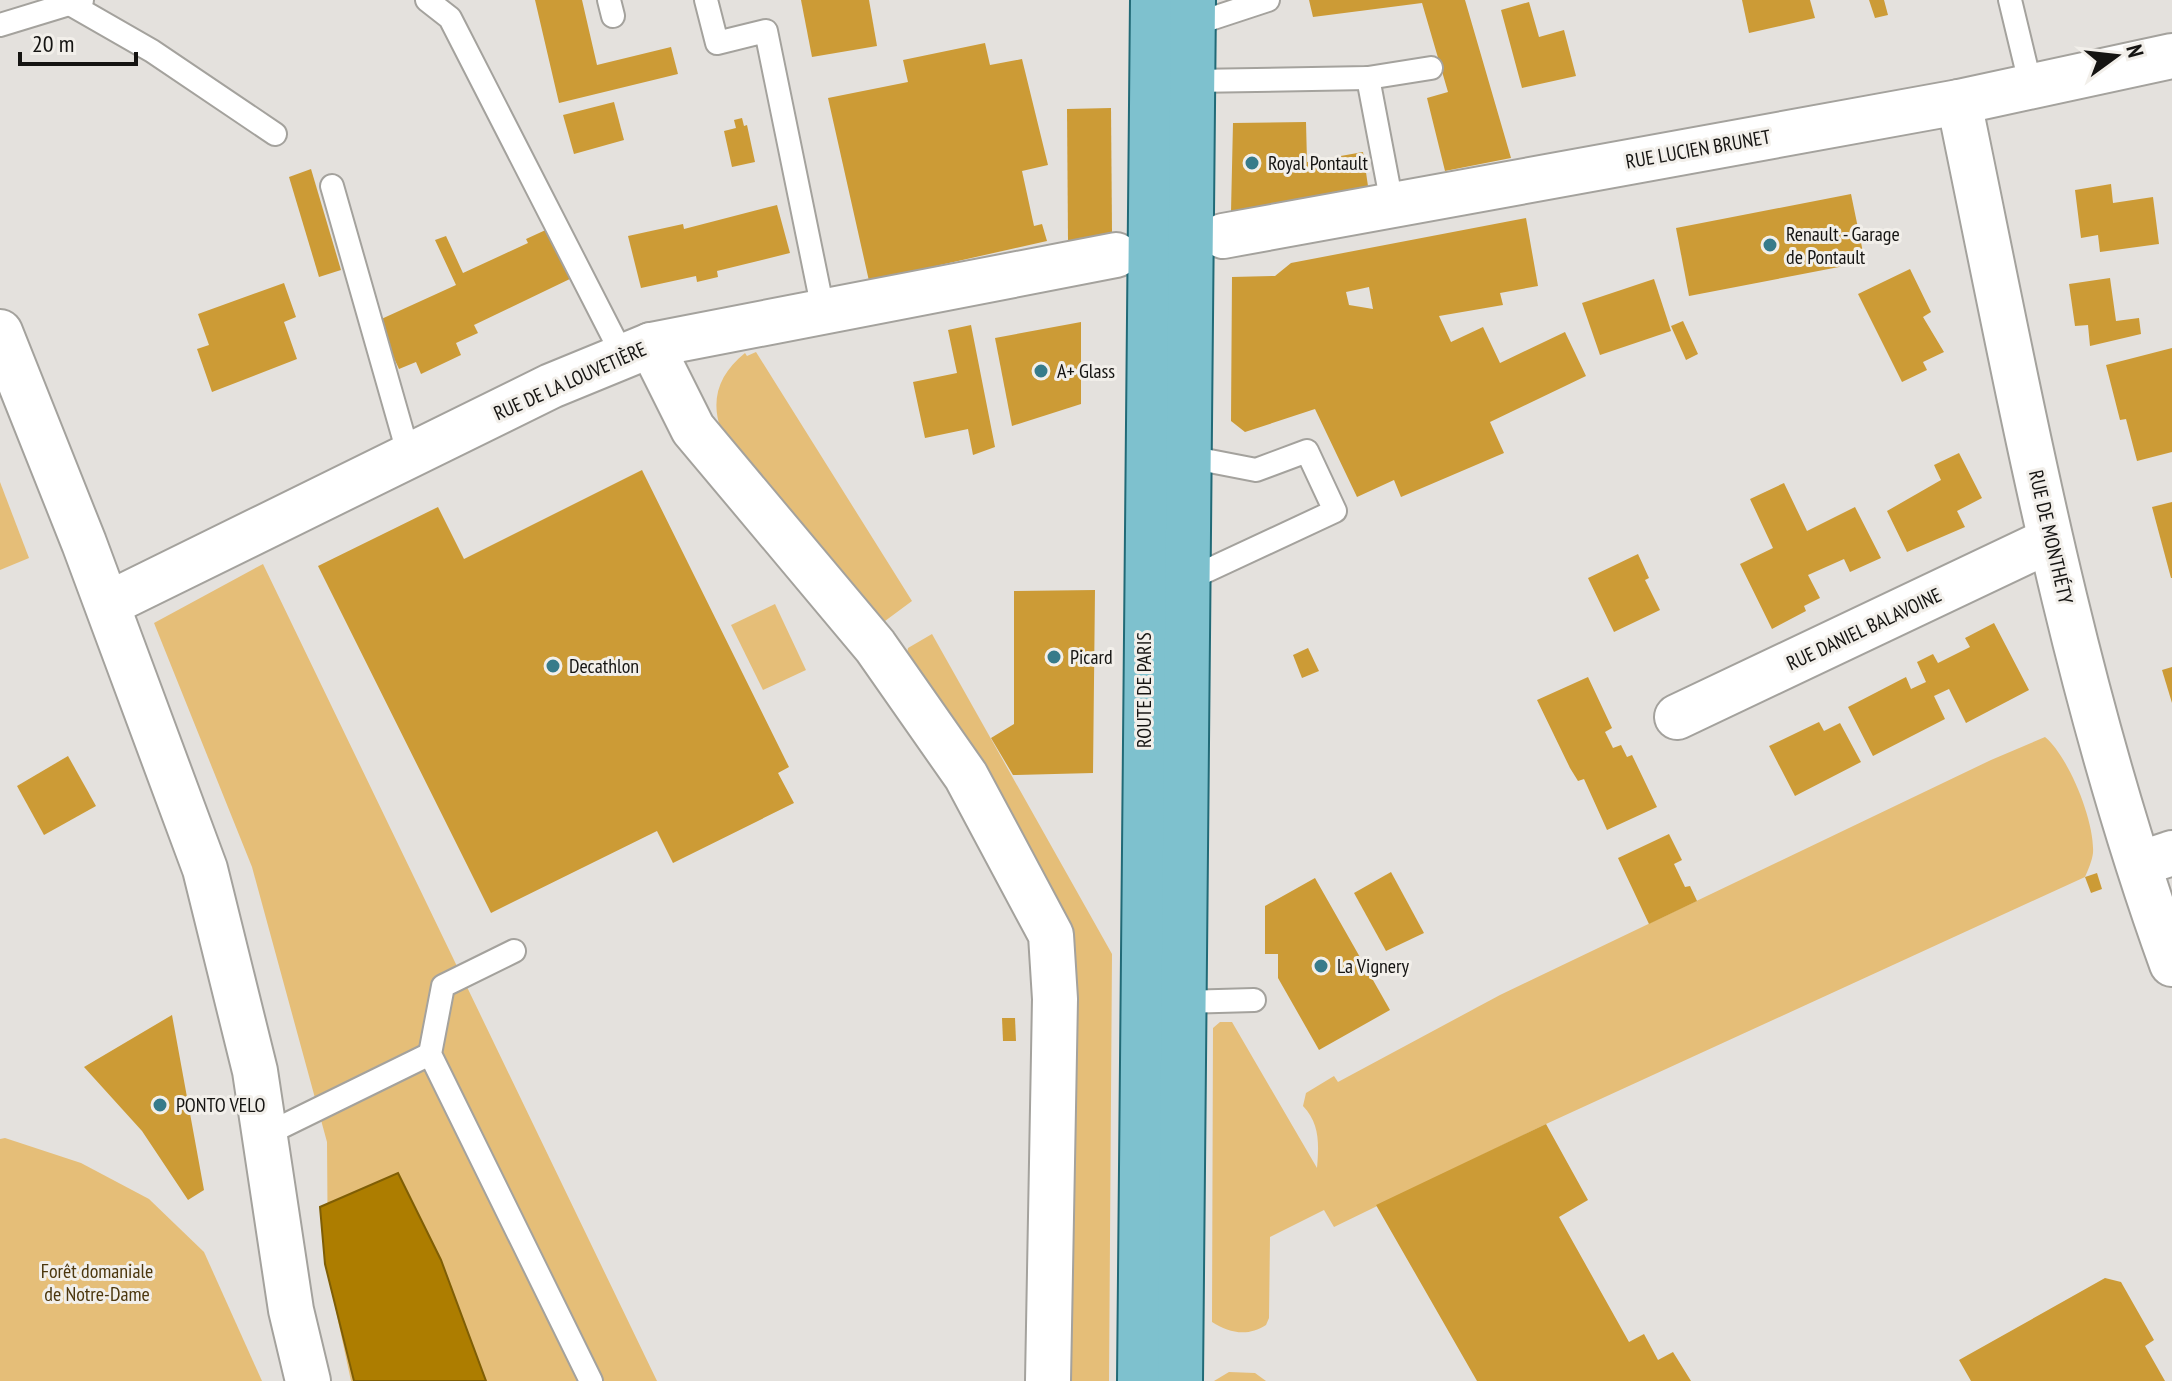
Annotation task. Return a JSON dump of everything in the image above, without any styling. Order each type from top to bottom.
[{"type":"main road","name":"ROUTE DE PARIS","points":[[1140,1381],[1153,0]]},
{"type":"main road","name":"ROUTE DE PARIS","points":[[1180,1381],[1192,13]]},
{"type":"street","name":"RUE LUCIEN BRUNET","points":[[1223,236],[1959,102],[2172,56]]},
{"type":"street","name":"RUE DE MONTHÉTY","points":[[1959,102],[2050,540],[2156,859],[2172,964]]},
{"type":"street","name":"RUE DE LA LOUVETIÈRE","points":[[108,604],[551,386],[637,351],[823,310],[1116,255]]},
{"type":"street","points":[[0,332],[108,604],[205,869],[242,1010],[267,1134],[291,1310],[308,1381]]},
{"type":"street","points":[[637,351],[693,429],[875,646],[966,776],[1051,935],[1055,999],[1048,1381]]},
{"type":"street","name":"RUE DANIEL BALAVOINE","points":[[1677,717],[2050,540]]},
{"type":"lane","points":[[427,0],[450,18],[637,351]]},
{"type":"lane","points":[[706,0],[717,43],[766,31],[823,310]]},
{"type":"lane","points":[[1192,13],[1268,0]]},
{"type":"lane","points":[[2010,0],[2031,87]]},
{"type":"lane","points":[[0,25],[77,2],[275,134]]},
{"type":"lane","points":[[1192,81],[1368,78],[1431,68]]},
{"type":"lane","points":[[1368,78],[1392,204]]},
{"type":"lane","points":[[332,186],[409,456]]},
{"type":"lane","points":[[1187,580],[1335,511],[1307,451],[1256,470],[1189,457]]},
{"type":"lane","points":[[514,951],[443,986],[430,1054],[591,1381]]},
{"type":"lane","points":[[1183,1002],[1254,1000]]},
{"type":"lane","points":[[267,1134],[430,1054]]},
{"type":"green space","points":[[756,352],[912,601],[885,621],[721,430],[716,408],[723,378],[745,353],[747,356]]},
{"type":"green space","points":[[0,482],[29,558],[0,570]]},
{"type":"green space","points":[[263,564],[657,1381],[351,1381],[328,1274],[327,1142],[252,867],[154,623]]},
{"type":"green space","points":[[775,604],[806,670],[763,690],[731,625]]},
{"type":"green space","points":[[932,634],[1112,954],[1109,1381],[1071,1381],[1076,1037],[1073,954],[906,659],[908,648]]},
{"type":"green space","points":[[2045,737],[2071,774],[2090,825],[2093,853],[2085,877],[1546,1124],[1334,1227],[1324,1210],[1270,1237],[1269,1318],[1266,1325],[1239,1332],[1212,1322],[1213,1028],[1220,1022],[1232,1022],[1317,1168],[1315,1127],[1303,1106],[1306,1093],[1334,1076],[1338,1082],[1500,995]]},
{"type":"green space","name":"Forêt domaniale de Notre-Dame","points":[[0,1139],[81,1163],[149,1199],[204,1252],[262,1381],[0,1381]]},
{"type":"green space","points":[[1229,1372],[1255,1373],[1266,1381],[1214,1381]]},
{"type":"shaded area","points":[[398,1173],[441,1260],[486,1381],[354,1381],[325,1264],[320,1207]]},
{"type":"building","points":[[535,0],[582,0],[597,65],[671,47],[678,74],[559,103]]},
{"type":"building","points":[[801,0],[869,0],[877,46],[812,57]]},
{"type":"building","points":[[1309,0],[1465,0],[1511,158],[1445,171],[1427,98],[1448,92],[1422,3],[1313,17]]},
{"type":"building","points":[[1742,0],[1810,0],[1815,18],[1749,33]]},
{"type":"building","points":[[1869,0],[1884,0],[1888,15],[1875,18]]},
{"type":"building","points":[[1529,2],[1539,37],[1564,30],[1576,76],[1522,88],[1501,10]]},
{"type":"building","points":[[985,43],[990,65],[1022,59],[1048,165],[1022,171],[1034,226],[1042,224],[1047,241],[869,281],[828,98],[908,82],[903,60]]},
{"type":"building","points":[[614,102],[624,140],[574,154],[563,115]]},
{"type":"building","points":[[1111,108],[1112,232],[1068,241],[1067,109]]},
{"type":"building","points":[[742,118],[744,126],[747,125],[755,162],[732,167],[724,131],[736,128],[734,120]]},
{"type":"building","points":[[1306,122],[1307,162],[1363,152],[1368,186],[1231,212],[1233,123]]},
{"type":"building","points":[[311,169],[341,270],[319,277],[289,177]]},
{"type":"building","points":[[2111,184],[2113,203],[2153,197],[2159,244],[2100,252],[2098,235],[2081,238],[2075,190]]},
{"type":"building","name":"Renault - Garage de Pontault","points":[[1851,194],[1865,262],[1689,296],[1676,228]]},
{"type":"building","points":[[777,205],[790,253],[717,271],[718,277],[697,282],[696,276],[641,288],[628,236],[683,224],[684,229]]},
{"type":"building","points":[[1526,218],[1538,286],[1500,293],[1503,305],[1439,316],[1451,342],[1483,327],[1500,363],[1565,332],[1586,376],[1490,422],[1504,453],[1401,497],[1394,480],[1357,497],[1315,409],[1245,432],[1231,421],[1232,277],[1275,276],[1291,263]],"holes":[[[1369,287],[1373,309],[1349,305],[1346,292]]]},
{"type":"building","points":[[550,228],[574,277],[474,325],[478,333],[456,343],[461,355],[421,374],[416,362],[399,369],[377,321],[456,285],[435,240],[446,236],[463,273],[528,243],[526,239]]},
{"type":"building","points":[[1910,269],[1931,312],[1923,317],[1944,352],[1923,362],[1927,370],[1902,382],[1858,294]]},
{"type":"building","points":[[2110,278],[2116,321],[2139,318],[2141,334],[2090,346],[2088,325],[2075,326],[2069,284]]},
{"type":"building","points":[[1654,279],[1671,331],[1600,355],[1582,303]]},
{"type":"building","points":[[284,283],[296,317],[284,322],[297,359],[212,392],[197,349],[209,345],[198,314]]},
{"type":"building","points":[[1683,321],[1698,354],[1686,360],[1671,326]]},
{"type":"building","name":"A+ Glass","points":[[1081,322],[1081,404],[1012,426],[995,338]]},
{"type":"building","points":[[971,325],[995,447],[973,455],[968,429],[925,438],[913,382],[957,373],[948,330]]},
{"type":"building","points":[[2172,348],[2172,452],[2137,461],[2126,419],[2120,420],[2106,365]]},
{"type":"building","points":[[1959,453],[1982,498],[1957,511],[1965,527],[1907,552],[1887,511],[1941,480],[1934,465]]},
{"type":"building","name":"Decathlon","points":[[642,470],[789,767],[778,773],[794,803],[673,863],[657,831],[491,913],[318,566],[438,507],[464,559]]},
{"type":"building","points":[[1784,483],[1807,531],[1855,507],[1881,558],[1850,572],[1844,559],[1808,575],[1820,598],[1804,606],[1806,611],[1772,629],[1740,564],[1773,548],[1750,499]]},
{"type":"building","points":[[2172,502],[2172,578],[2171,578],[2152,507]]},
{"type":"building","points":[[1638,554],[1649,578],[1645,580],[1660,610],[1614,632],[1588,578]]},
{"type":"building","name":"Picard","points":[[1095,590],[1093,773],[1013,775],[991,738],[1014,724],[1014,591]]},
{"type":"building","points":[[1994,623],[2029,690],[1966,723],[1949,689],[1934,696],[1945,719],[1873,756],[1848,707],[1906,677],[1911,689],[1926,682],[1917,662],[1933,654],[1938,663],[1970,647],[1965,638]]},
{"type":"building","points":[[1308,648],[1319,671],[1302,678],[1293,655]]},
{"type":"building","points":[[2172,667],[2172,703],[2162,670]]},
{"type":"building","points":[[1588,677],[1612,728],[1605,732],[1613,748],[1621,745],[1627,757],[1632,755],[1657,807],[1607,830],[1584,779],[1578,781],[1570,768],[1537,700]]},
{"type":"building","points":[[1819,722],[1824,731],[1840,723],[1861,762],[1795,796],[1769,746]]},
{"type":"building","points":[[68,756],[96,806],[44,835],[17,786]]},
{"type":"building","points":[[1669,834],[1682,860],[1674,864],[1685,887],[1690,886],[1697,901],[1649,924],[1618,858]]},
{"type":"building","points":[[1391,872],[1424,933],[1386,951],[1354,893]]},
{"type":"building","points":[[2097,873],[2102,889],[2091,893],[2085,877]]},
{"type":"building","name":"La Vignery","points":[[1315,878],[1390,1010],[1319,1050],[1278,978],[1278,954],[1265,954],[1265,906]]},
{"type":"building","points":[[172,1015],[204,1190],[188,1200],[142,1131],[84,1067]]},
{"type":"building","points":[[1002,1018],[1015,1018],[1016,1041],[1003,1041]]},
{"type":"building","points":[[1546,1124],[1588,1200],[1559,1217],[1629,1342],[1644,1334],[1658,1360],[1673,1352],[1691,1381],[1477,1381],[1376,1205]]},
{"type":"building","points":[[2105,1278],[2121,1282],[2154,1340],[2145,1346],[2165,1381],[1971,1381],[1959,1360]]},
{"type":"place","name":"Royal Pontault","points":[[1252,163]]},
{"type":"place","name":"Renault - Garage de Pontault","points":[[1770,245]]},
{"type":"place","name":"A+ Glass","points":[[1041,371]]},
{"type":"place","name":"Picard","points":[[1054,657]]},
{"type":"place","name":"Decathlon","points":[[553,666]]},
{"type":"place","name":"La Vignery","points":[[1321,966]]},
{"type":"place","name":"PONTO VELO","points":[[160,1105]]}]
